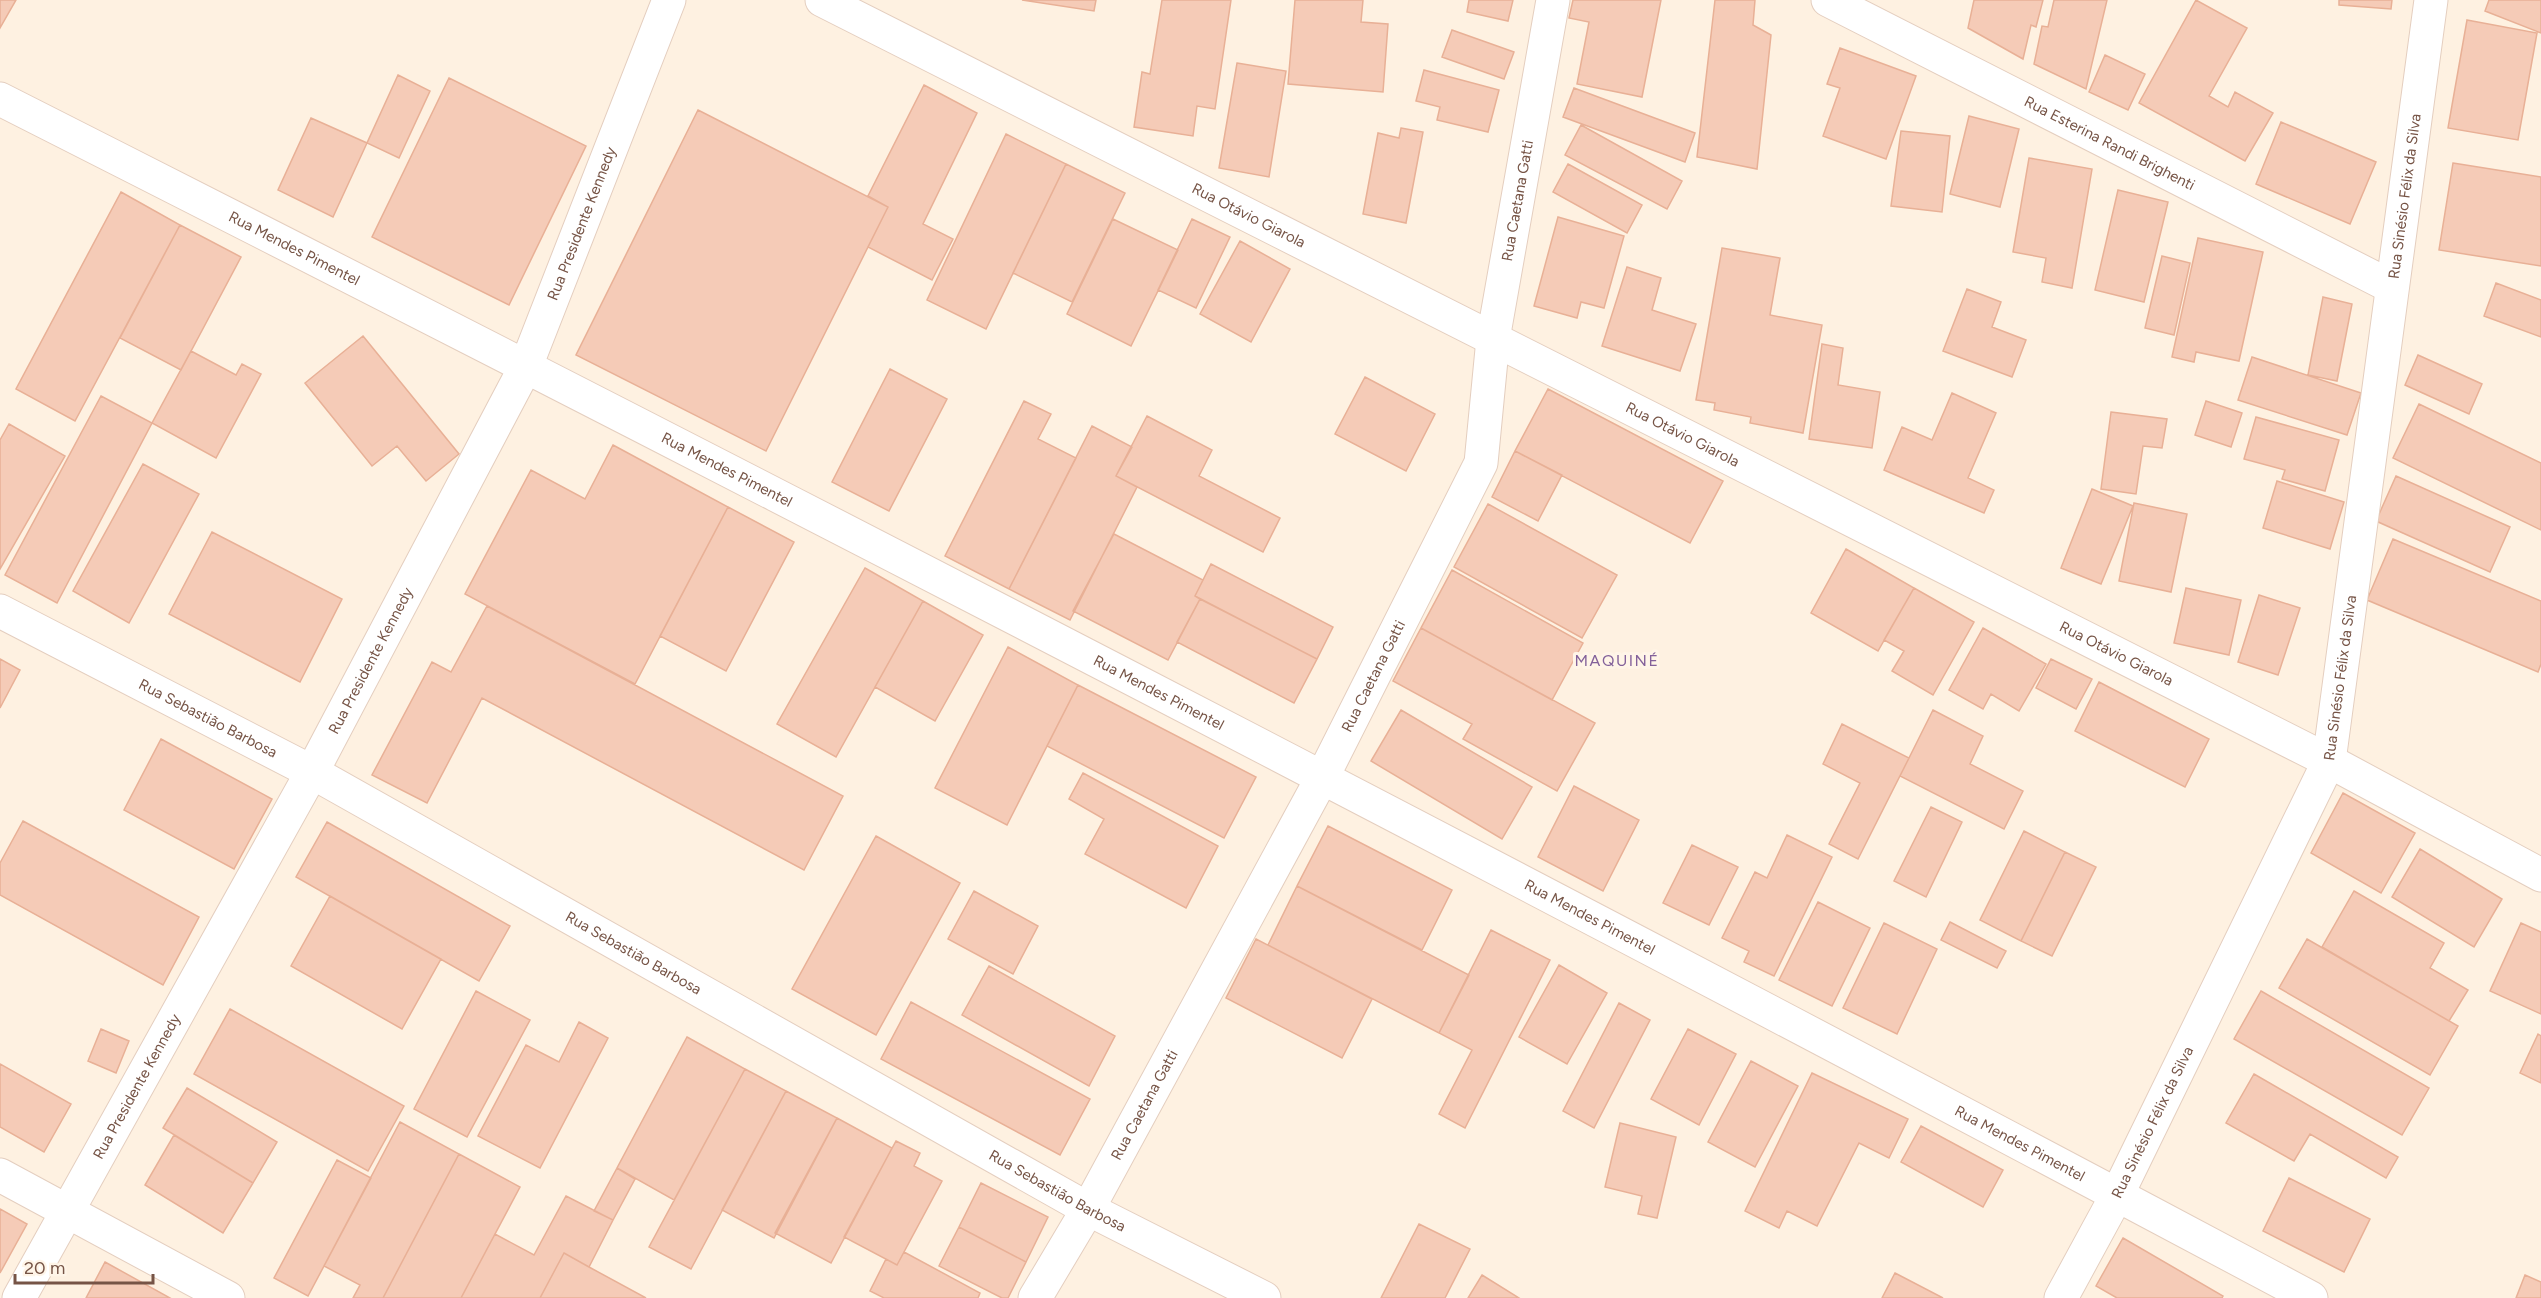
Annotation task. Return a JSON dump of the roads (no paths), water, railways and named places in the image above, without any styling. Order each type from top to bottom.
[{"type":"street","name":"Rua Presidente Kennedy","points":[[19,1298],[312,772],[526,366],[669,0]]},
{"type":"street","name":"Rua Otávio Giarola","points":[[822,0],[2329,761],[2541,875]]},
{"type":"street","name":"Rua Caetana Gatti","points":[[1035,1298],[1088,1209],[1322,778],[1481,464],[1493,339],[1552,0]]},
{"type":"street","name":"Rua Esterina Randi Brighenti","points":[[1828,0],[2392,287]]},
{"type":"street","name":"Rua Sinésio Félix da Silva","points":[[2061,1298],[2117,1194],[2329,761],[2431,0]]},
{"type":"street","name":"Rua Mendes Pimentel","points":[[0,99],[526,366],[1322,778],[2311,1298]]},
{"type":"street","name":"Rua Sebastião Barbosa","points":[[0,611],[312,772],[1088,1209],[1264,1298]]},
{"type":"street","points":[[0,1175],[228,1298]]},
{"type":"district","name":"MAQUINÉ","points":[[1617,660]]}]
